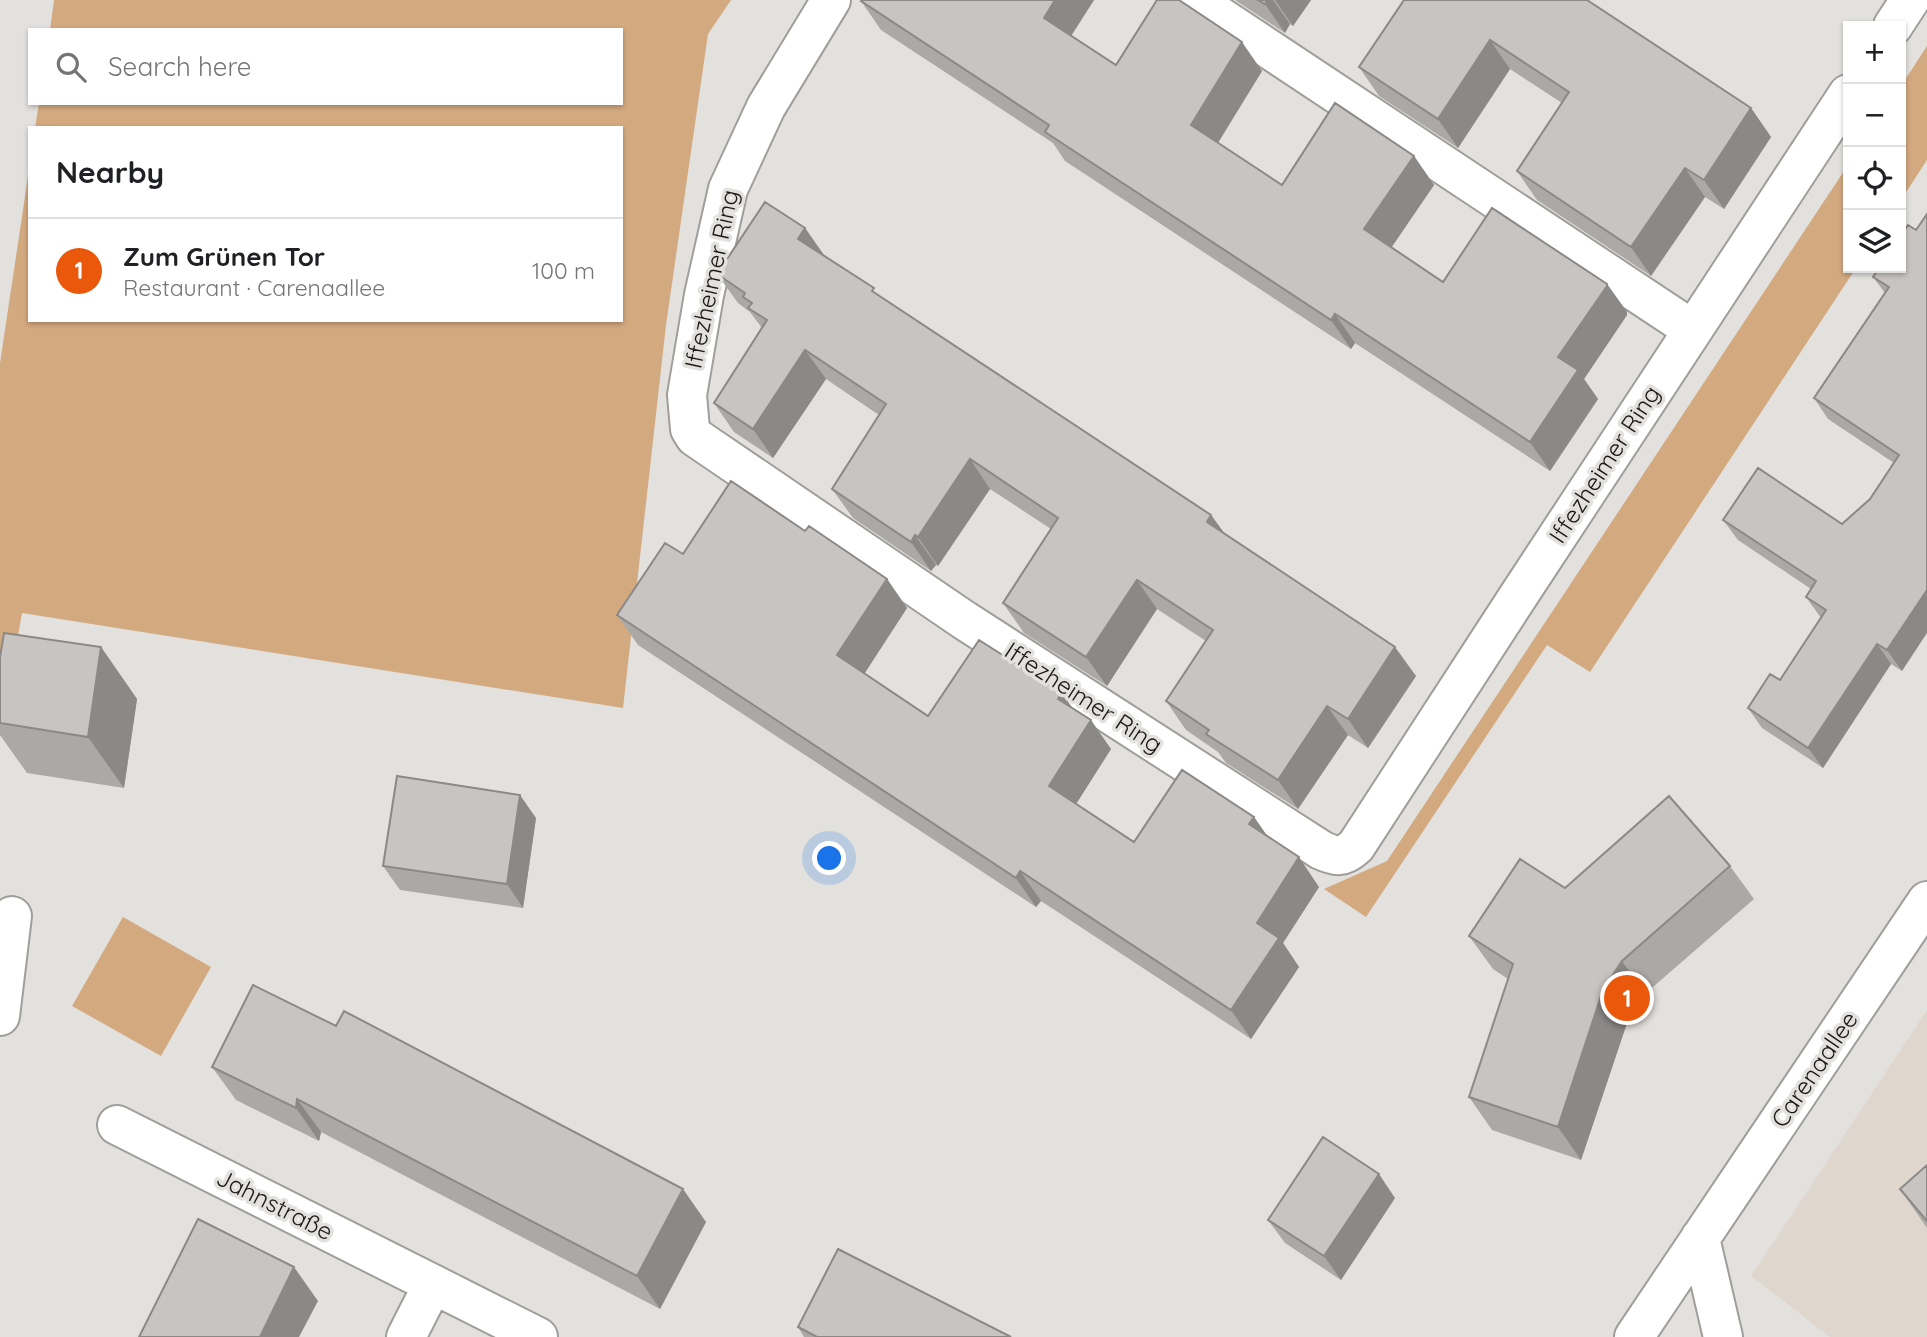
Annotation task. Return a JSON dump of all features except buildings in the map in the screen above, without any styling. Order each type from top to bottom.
[{"type":"street","name":"Iffezheimer Ring","points":[[831,0],[766,107],[728,189],[704,295],[687,395],[690,429],[703,444],[964,620],[1330,855],[1339,856],[1356,846],[1843,102]]},
{"type":"street","points":[[1195,0],[1693,330]]},
{"type":"street","points":[[1896,21],[1910,0]]},
{"type":"street","name":"Carenaallee","points":[[1634,1337],[1927,901]]},
{"type":"street","points":[[0,1016],[12,916]]},
{"type":"street","name":"Jahnstraße","points":[[117,1125],[538,1337]]},
{"type":"street","points":[[1700,1238],[1723,1337]]},
{"type":"street","points":[[406,1337],[433,1284]]},
{"type":"shaded area","points":[[54,0],[731,0],[708,34],[666,325],[623,708],[22,613],[0,737],[0,363],[28,176],[28,322],[623,322],[623,126],[35,126],[39,105],[623,105],[623,28],[50,28]]},
{"type":"shaded area","points":[[1927,46],[1927,160],[1906,192],[1906,84],[1906,78]]},
{"type":"shaded area","points":[[1843,173],[1843,273],[1853,273],[1590,672],[1547,645],[1366,917],[1324,889],[1387,861]]},
{"type":"shaded area","points":[[123,917],[211,967],[161,1056],[72,1006]]},
{"type":"shaded area","points":[[1927,1010],[1927,1337],[1830,1337],[1751,1276]]},
{"type":"place","name":"Zum Grünen Tor","points":[[1627,998]]}]
